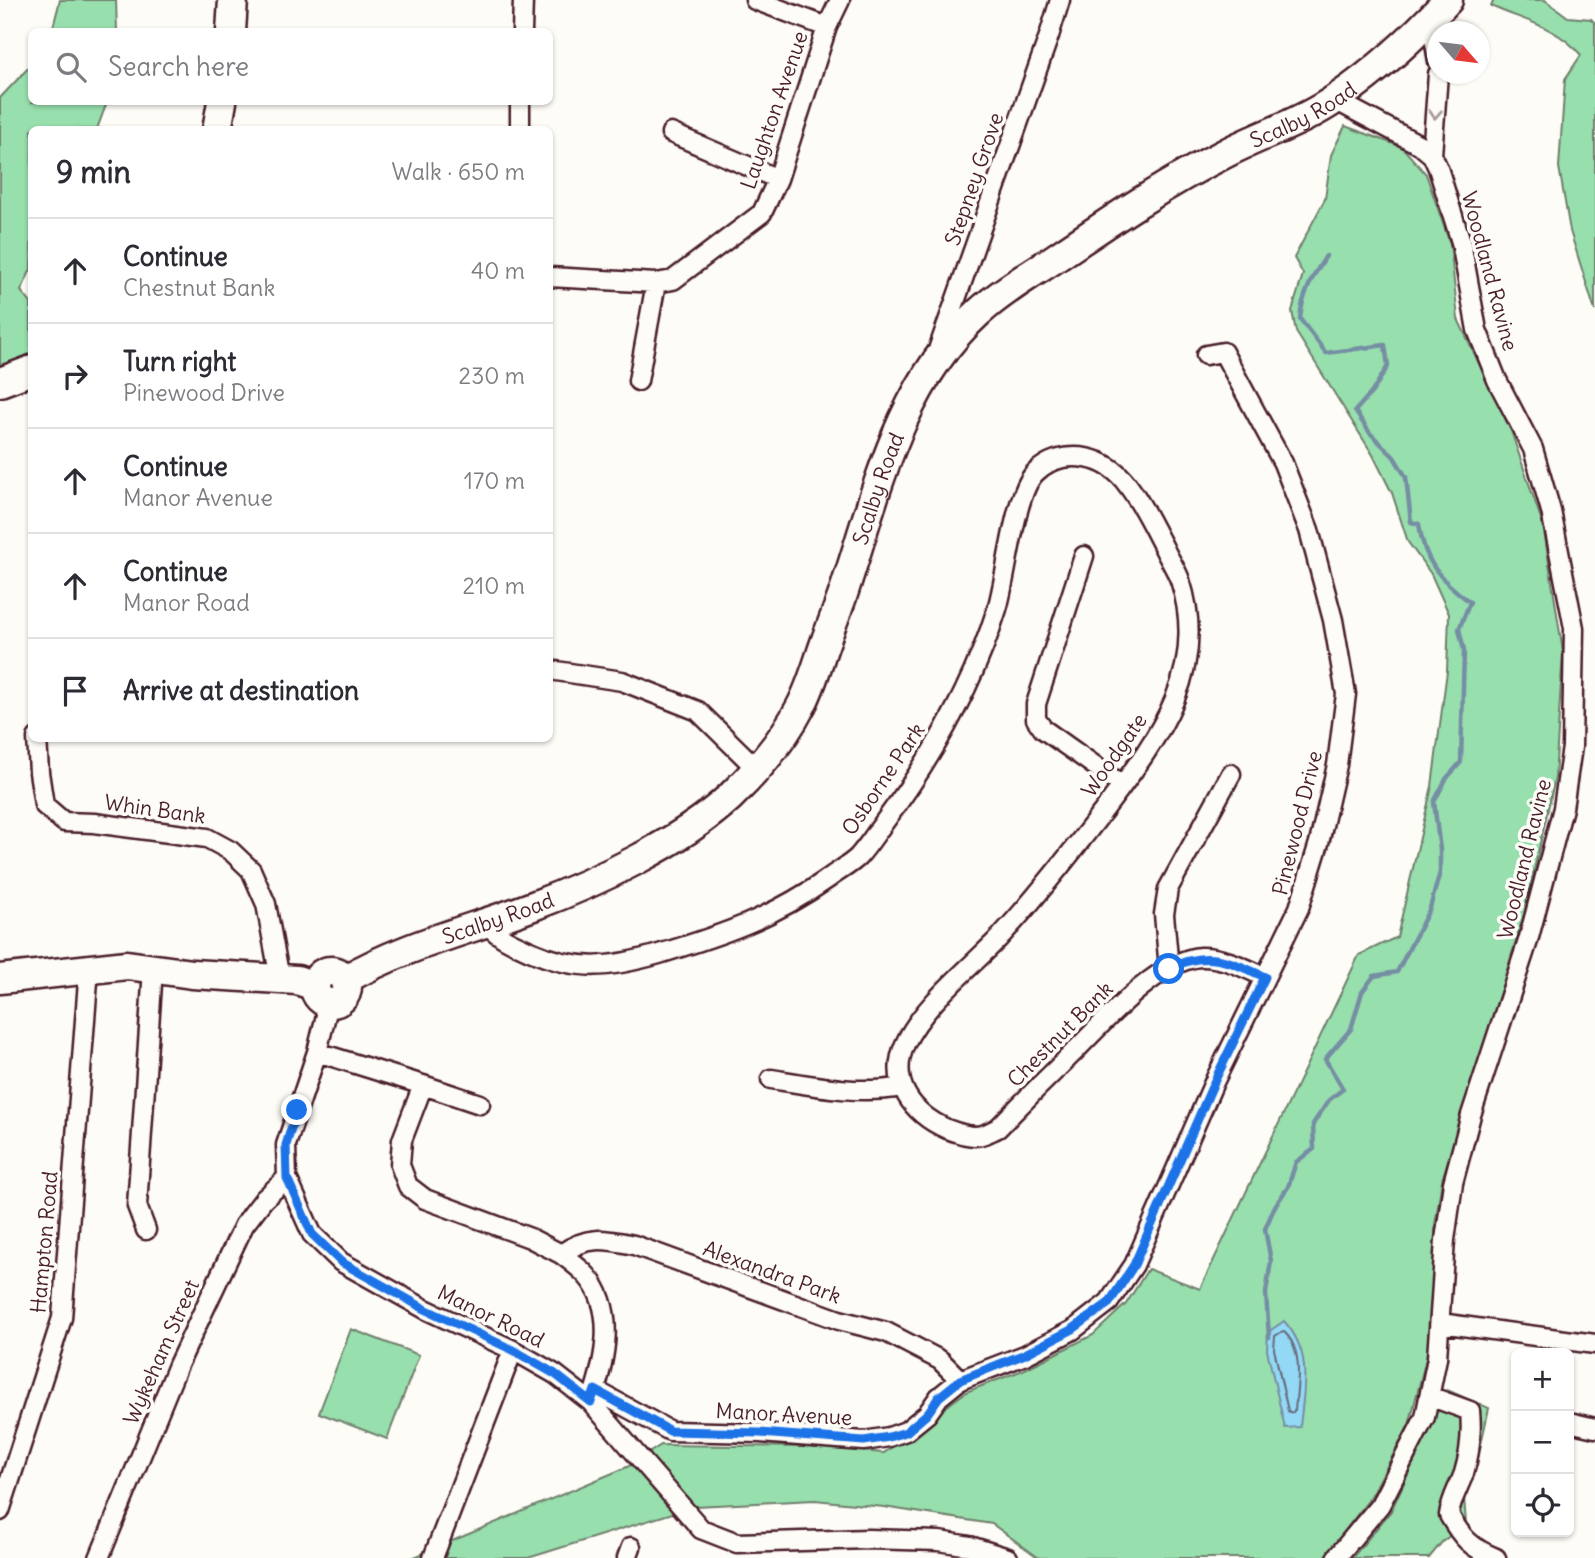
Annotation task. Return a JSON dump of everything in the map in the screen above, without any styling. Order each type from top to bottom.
[{"type":"highway","points":[[231,28],[233,0]]},
{"type":"highway","name":"Scalby Road","points":[[1429,21],[1448,0]]},
{"type":"highway","name":"Scalby Road","points":[[322,994],[337,1002],[345,996],[348,988],[346,979],[377,961],[435,938],[534,906],[635,860],[709,816],[756,768],[789,726],[810,686],[871,504],[904,418],[928,372],[962,328],[1013,286],[1129,209],[1209,162],[1335,100],[1380,65],[1427,23]]},
{"type":"highway","points":[[218,126],[221,105]]},
{"type":"highway","points":[[0,382],[28,372]]},
{"type":"highway","points":[[0,979],[127,965],[280,979],[322,994]]},
{"type":"street","points":[[522,28],[523,0]]},
{"type":"street","points":[[754,0],[827,27]]},
{"type":"street","name":"Laughton Avenue","points":[[553,277],[656,284],[673,280],[762,213],[778,179],[827,27],[840,0]]},
{"type":"street","points":[[1040,0],[1059,3]]},
{"type":"street","name":"Stepney Grove","points":[[928,372],[949,323],[1059,3]]},
{"type":"street","name":"Woodland Ravine","points":[[1336,1558],[1380,1505],[1424,1417],[1440,1323],[1445,1240],[1453,1182],[1471,1115],[1528,941],[1563,807],[1572,747],[1574,628],[1548,499],[1532,449],[1496,380],[1477,330],[1461,242],[1432,155],[1437,84]]},
{"type":"street","points":[[1335,100],[1407,137],[1432,155]]},
{"type":"street","points":[[520,105],[520,126]]},
{"type":"street","points":[[671,132],[778,179]]},
{"type":"street","points":[[638,381],[656,284]]},
{"type":"street","name":"Pinewood Drive","points":[[960,1380],[1025,1354],[1073,1329],[1109,1303],[1123,1284],[1134,1265],[1215,1080],[1299,908],[1319,843],[1337,765],[1346,694],[1333,620],[1309,530],[1283,463],[1223,352],[1206,355]]},
{"type":"street","name":"Woodgate","points":[[902,1087],[902,1053],[922,1018],[1039,895],[1122,785],[1164,723],[1183,684],[1189,643],[1179,578],[1141,506],[1114,471],[1095,460],[1084,457],[1060,458],[1046,464]]},
{"type":"street","name":"Osborne Park","points":[[485,922],[498,936],[553,961],[577,967],[600,967],[660,954],[752,923],[785,908],[857,858],[900,801],[972,678],[998,606],[1024,493],[1033,474],[1046,464]]},
{"type":"street","points":[[1084,556],[1035,714],[1043,729],[1122,785]]},
{"type":"street","points":[[553,670],[622,681],[698,711],[756,768]]},
{"type":"street","name":"Whin Bank","points":[[37,742],[38,772],[44,805],[64,822],[94,823],[207,838],[231,851],[245,864],[251,870],[266,904],[280,979]]},
{"type":"street","points":[[1169,969],[1164,914],[1168,889],[1231,774]]},
{"type":"street","name":"Chestnut Bank","points":[[902,1087],[913,1106],[931,1120],[953,1131],[980,1136],[998,1128],[1132,994],[1185,960],[1217,958],[1265,977]]},
{"type":"street","name":"Hampton Road","points":[[0,1511],[62,1318],[89,968]]},
{"type":"street","points":[[146,1230],[137,1206],[153,969]]},
{"type":"street","name":"Manor Road","points":[[322,994],[317,1052],[286,1145],[287,1178],[312,1234],[341,1262],[425,1309],[513,1350],[593,1396],[645,1467],[688,1517],[734,1551],[868,1539],[939,1541],[970,1546],[1006,1558]]},
{"type":"street","points":[[317,1052],[480,1104]]},
{"type":"street","points":[[771,1079],[863,1090],[881,1091],[902,1087]]},
{"type":"street","points":[[423,1085],[402,1140],[400,1165],[408,1186],[425,1199],[530,1238],[561,1254],[588,1277],[602,1303],[606,1335],[602,1368],[593,1396]]},
{"type":"street","name":"Wykeham Street","points":[[99,1558],[178,1365],[244,1225],[264,1199],[287,1178]]},
{"type":"street","name":"Alexandra Park","points":[[561,1254],[574,1245],[601,1238],[634,1245],[839,1320],[886,1332],[940,1360],[960,1380]]},
{"type":"street","points":[[1440,1323],[1595,1343]]},
{"type":"street","points":[[434,1556],[513,1350]]},
{"type":"street","name":"Manor Avenue","points":[[593,1396],[670,1431],[760,1433],[864,1441],[906,1432],[927,1414],[939,1397],[960,1380]]},
{"type":"street","points":[[1429,1396],[1470,1411],[1472,1430],[1464,1473],[1450,1502],[1449,1515],[1466,1542],[1479,1552],[1496,1558]]},
{"type":"street","points":[[1574,1424],[1595,1428]]},
{"type":"street","points":[[862,1558],[868,1539]]},
{"type":"green space","points":[[60,0],[116,0],[117,28],[53,28]]},
{"type":"green space","points":[[1494,0],[1545,0],[1568,17],[1591,19],[1595,23],[1595,311],[1570,231],[1559,167],[1565,79],[1581,55],[1550,30],[1491,6]]},
{"type":"green space","points":[[28,68],[28,105],[106,105],[98,126],[28,126],[28,276],[21,291],[28,299],[28,355],[0,370],[0,98]]},
{"type":"green space","points":[[1345,126],[1402,147],[1426,174],[1450,244],[1458,319],[1511,431],[1543,525],[1563,652],[1555,778],[1524,915],[1442,1180],[1435,1225],[1435,1290],[1426,1359],[1409,1425],[1370,1498],[1324,1558],[1039,1558],[992,1524],[884,1507],[815,1500],[695,1506],[528,1558],[412,1558],[627,1467],[661,1445],[810,1447],[884,1453],[966,1392],[1023,1370],[1093,1335],[1126,1304],[1148,1269],[1200,1289],[1359,955],[1397,937],[1432,786],[1447,671],[1449,614],[1431,574],[1408,542],[1392,493],[1373,455],[1296,332],[1292,311],[1303,274],[1294,258],[1325,199],[1331,155]]},
{"type":"green space","points":[[351,1329],[419,1355],[387,1439],[319,1413]]},
{"type":"green space","points":[[1447,1390],[1489,1408],[1476,1467],[1464,1497],[1466,1523],[1442,1542],[1429,1558],[1352,1558],[1391,1511]]},
{"type":"water","points":[[1284,1321],[1293,1333],[1303,1358],[1304,1384],[1300,1427],[1285,1428],[1267,1350],[1268,1332]]},
{"type":"waterway","points":[[1269,1337],[1266,1293],[1271,1261],[1265,1229],[1275,1206],[1288,1187],[1296,1162],[1314,1149],[1313,1124],[1329,1100],[1343,1089],[1325,1059],[1351,1029],[1362,992],[1374,976],[1397,972],[1430,908],[1440,872],[1434,802],[1446,779],[1461,762],[1464,650],[1459,629],[1470,602],[1442,578],[1429,560],[1419,524],[1411,522],[1406,477],[1394,457],[1370,433],[1355,411],[1372,392],[1388,366],[1385,345],[1326,353],[1300,319],[1306,293],[1326,256]]},
{"type":"route","points":[[297,1110],[286,1145],[287,1178],[312,1234],[341,1262],[425,1309],[513,1350],[555,1374],[591,1402],[595,1390],[670,1431],[760,1433],[864,1441],[889,1437],[906,1432],[927,1414],[939,1397],[960,1380],[1025,1354],[1073,1329],[1109,1303],[1123,1284],[1134,1265],[1215,1080],[1265,977],[1217,958],[1185,960],[1169,969]]}]
